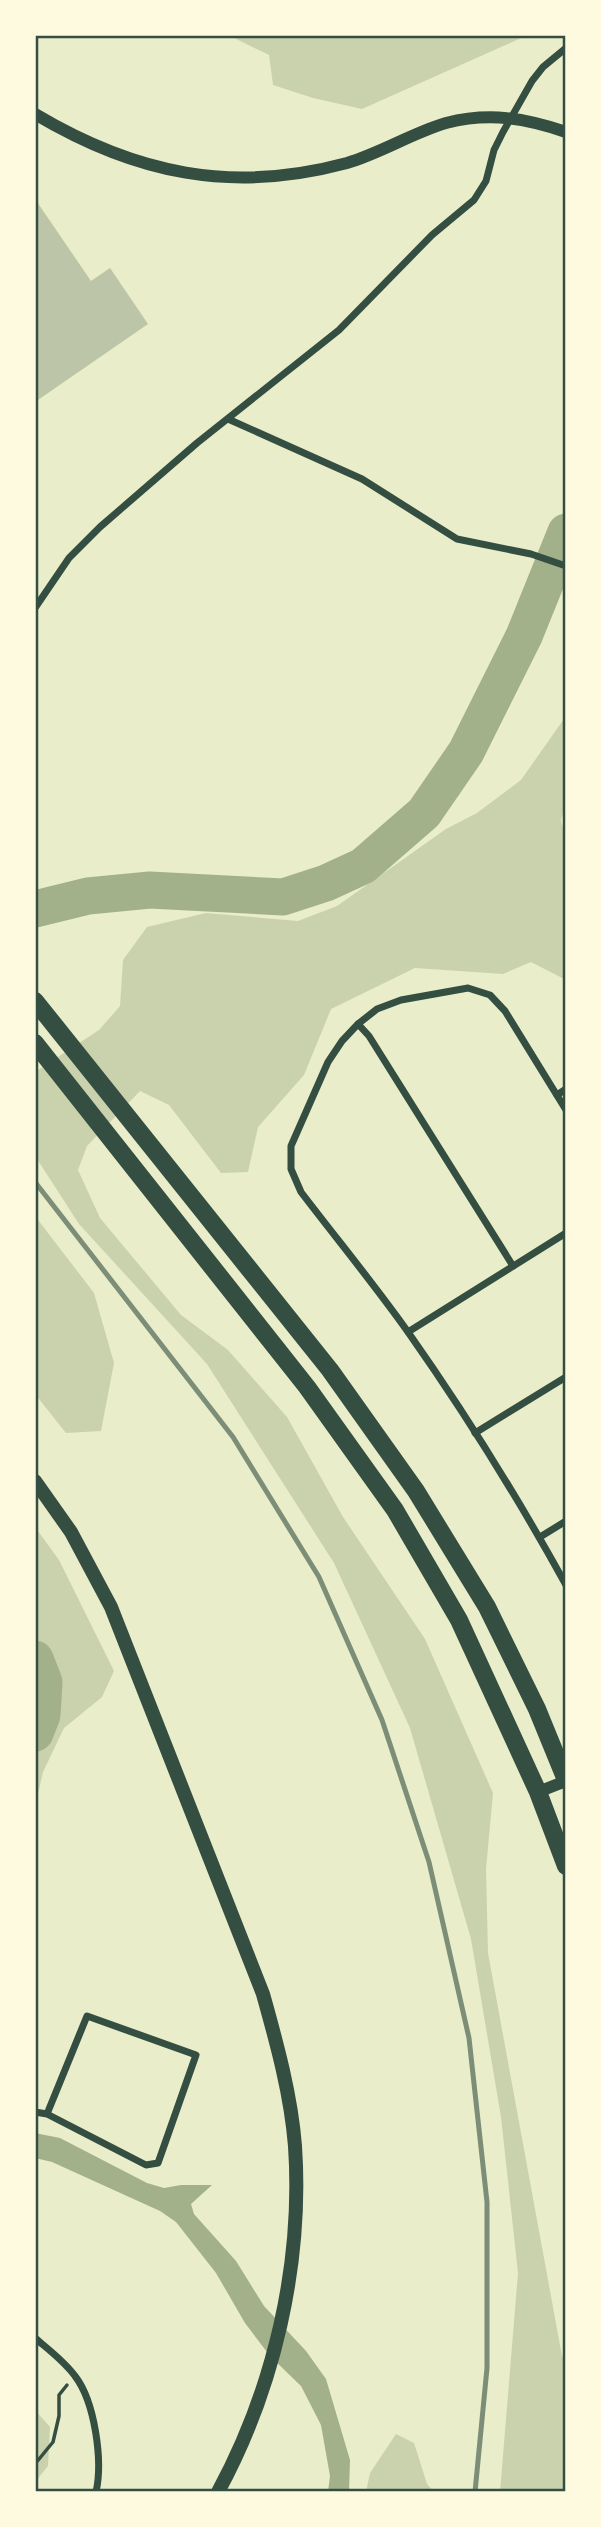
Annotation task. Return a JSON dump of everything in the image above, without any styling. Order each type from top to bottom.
[{"type":"highway","points":[[35,1001],[330,1370],[416,1491],[487,1606],[537,1709],[566,1780]]},
{"type":"highway","points":[[35,1043],[307,1387],[395,1510],[459,1620],[538,1792],[566,1866]]},
{"type":"main road","points":[[35,1481],[71,1532],[111,1607],[263,1994],[281,2059],[295,2145],[296,2192],[292,2256],[284,2311],[267,2372],[236,2458],[218,2492]]},
{"type":"street","points":[[35,608],[69,558],[100,527],[339,330],[432,235],[474,200],[486,181],[494,150],[511,117],[543,66],[566,48]]},
{"type":"street","points":[[35,114],[75,138],[145,164],[198,176],[246,178],[295,174],[349,162],[446,123],[481,117],[511,117],[566,132]]},
{"type":"street","points":[[228,419],[362,479],[457,538],[566,566]]},
{"type":"street","points":[[566,1110],[505,1012],[490,995],[468,988],[401,1000],[377,1009],[358,1024],[328,1062],[291,1146],[291,1169],[301,1192],[408,1332],[540,1537],[566,1585]]},
{"type":"street","points":[[358,1024],[369,1035],[513,1266]]},
{"type":"street","points":[[556,1095],[566,1089]]},
{"type":"street","points":[[408,1332],[566,1233]]},
{"type":"street","points":[[475,1433],[566,1377]]},
{"type":"street","points":[[540,1537],[566,1521]]},
{"type":"street","points":[[538,1792],[566,1780]]},
{"type":"street","points":[[35,2112],[47,2114],[146,2165],[158,2163],[196,2055],[88,2016],[47,2114]]},
{"type":"street","points":[[35,2338],[62,2360],[82,2387],[98,2448],[100,2476],[96,2492]]},
{"type":"path","points":[[35,2464],[53,2442],[60,2416],[59,2395],[75,2376]]},
{"type":"shaded area","points":[[228,35],[528,35],[362,109],[313,98],[273,85],[269,55]]},
{"type":"shaded area","points":[[566,716],[566,801],[561,821],[566,839],[566,980],[531,962],[503,974],[415,968],[331,1009],[304,1075],[258,1127],[248,1172],[221,1173],[169,1105],[140,1091],[87,1146],[78,1170],[100,1218],[181,1315],[228,1350],[287,1417],[343,1517],[425,1639],[493,1793],[486,1869],[488,1953],[562,2356],[566,2361],[566,2492],[500,2492],[518,2273],[501,2117],[471,1939],[410,1728],[334,1563],[207,1364],[79,1224],[35,1156],[35,1072],[99,1030],[120,1006],[123,960],[147,927],[206,913],[298,921],[337,906],[446,829],[477,813],[521,780]]},
{"type":"shaded area","points":[[35,1216],[94,1293],[114,1363],[101,1431],[66,1433],[35,1394]]},
{"type":"shaded area","points":[[35,1527],[59,1560],[114,1671],[102,1697],[64,1728],[43,1772],[35,1807],[35,1755],[49,1720],[49,1676],[35,1651]]},
{"type":"shaded area","points":[[35,2133],[60,2138],[147,2183],[164,2188],[212,2185],[191,2204],[194,2214],[236,2261],[264,2306],[306,2351],[326,2379],[350,2460],[349,2492],[328,2492],[330,2476],[321,2425],[301,2386],[270,2356],[245,2323],[216,2273],[176,2222],[160,2211],[52,2162],[35,2158]]},
{"type":"shaded area","points":[[35,2410],[50,2427],[48,2466],[35,2482]]},
{"type":"shaded area","points":[[396,2434],[414,2443],[427,2484],[434,2492],[366,2492],[370,2473]]},
{"type":"building","points":[[35,199],[91,281],[110,268],[148,324],[35,402]]},
{"type":"waterway","points":[[35,909],[88,896],[150,890],[283,897],[326,883],[363,866],[424,813],[466,752],[524,636],[566,532]]},
{"type":"waterway","points":[[35,1659],[44,1682],[42,1715],[35,1733]]},
{"type":"railway","points":[[35,1182],[233,1437],[319,1577],[382,1720],[429,1862],[469,2038],[487,2202],[487,2368],[475,2492]]}]
